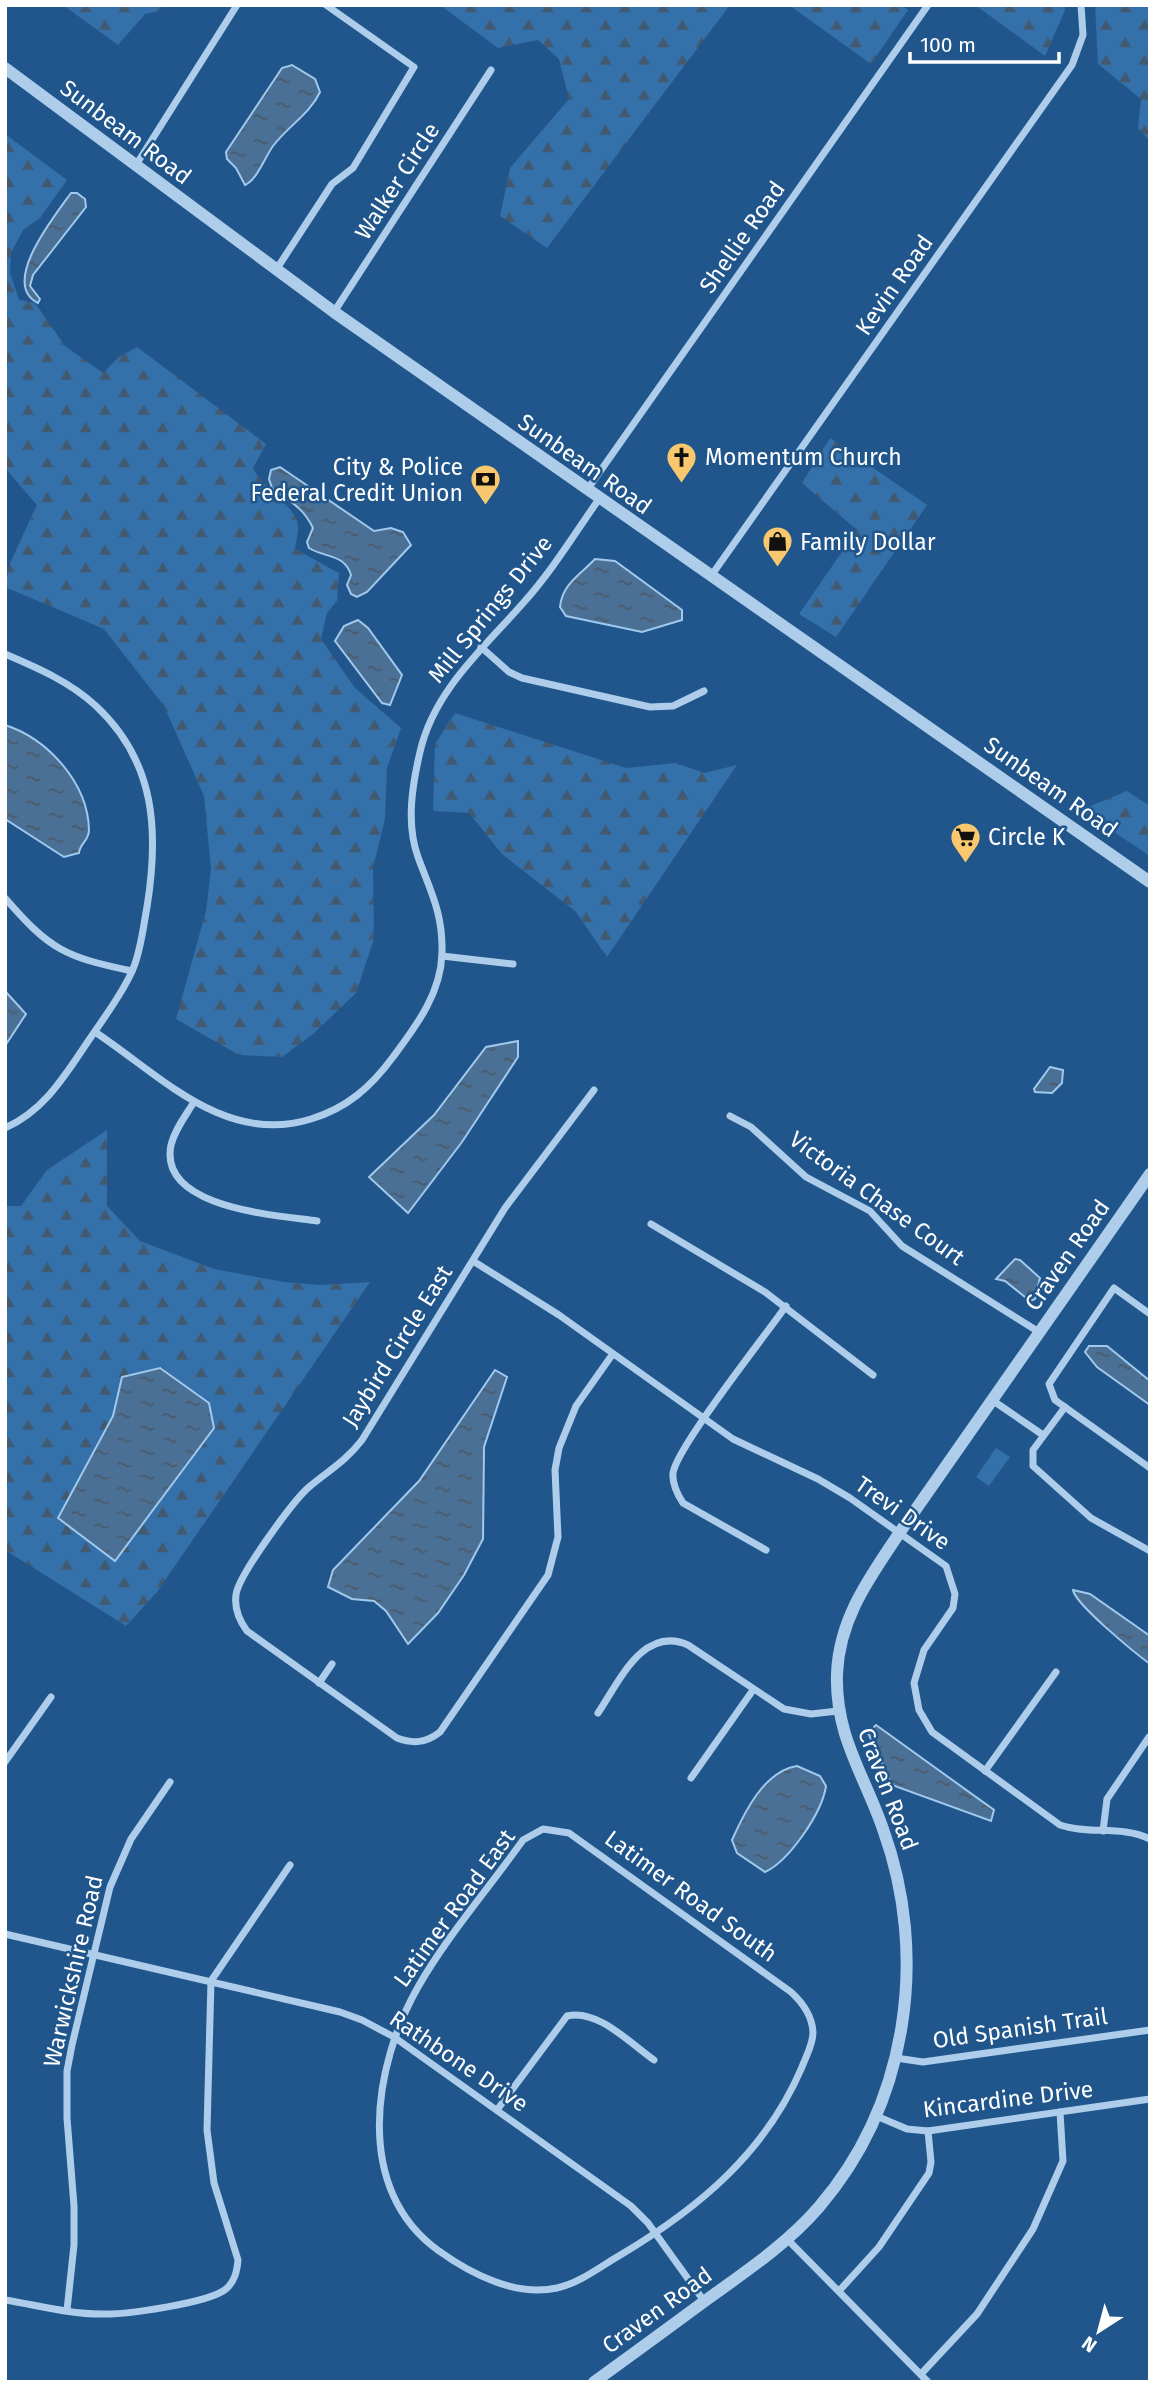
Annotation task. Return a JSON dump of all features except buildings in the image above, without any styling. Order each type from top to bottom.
[{"type":"street","points":[[136,165],[237,5]]},
{"type":"street","points":[[276,270],[332,184],[354,168],[414,67],[326,5]]},
{"type":"street","name":"Shellie Road","points":[[586,491],[928,5]]},
{"type":"street","name":"Kevin Road","points":[[710,577],[1072,65],[1083,35],[1081,5]]},
{"type":"street","name":"Sunbeam Road","points":[[5,68],[334,312],[586,491],[1150,882]]},
{"type":"street","name":"Walker Circle","points":[[334,312],[491,70]]},
{"type":"street","name":"Mill Springs Drive","points":[[95,1032],[194,1102],[221,1116],[270,1126],[296,1124],[324,1115],[361,1095],[382,1072],[428,1006],[442,957],[438,904],[418,857],[412,831],[411,806],[420,750],[437,707],[481,647],[526,601],[598,499]]},
{"type":"street","points":[[481,647],[509,672],[522,678],[650,707],[673,706],[704,691]]},
{"type":"street","points":[[5,654],[72,686],[97,707],[122,738],[144,778],[155,837],[140,949],[132,971],[57,1088],[36,1109],[5,1128]]},
{"type":"street","points":[[5,898],[35,933],[59,950],[75,958],[132,971]]},
{"type":"street","points":[[442,957],[513,964]]},
{"type":"street","name":"Jaybird Circle East","points":[[319,1683],[256,1639],[238,1615],[236,1592],[241,1580],[309,1488],[335,1470],[362,1440],[526,1177],[594,1090]]},
{"type":"street","points":[[194,1102],[176,1132],[171,1147],[177,1178],[188,1189],[201,1197],[254,1212],[317,1221]]},
{"type":"street","name":"Victoria Chase Court","points":[[730,1116],[751,1128],[806,1177],[864,1207],[902,1245],[1039,1332]]},
{"type":"street","name":"Craven Road","points":[[594,2382],[788,2239],[839,2180],[874,2115],[896,2058],[906,2006],[908,1957],[904,1909],[893,1856],[849,1751],[838,1711],[837,1671],[846,1622],[865,1585],[900,1532],[1150,1174]]},
{"type":"street","points":[[651,1224],[786,1306],[873,1375]]},
{"type":"street","name":"Trevi Drive","points":[[473,1261],[559,1315],[704,1421],[756,1452],[818,1479],[900,1532],[946,1566],[955,1594],[948,1619],[919,1661],[914,1684],[919,1710],[932,1732],[1060,1825],[1080,1831],[1139,1834],[1150,1839]]},
{"type":"street","points":[[1150,1314],[1114,1288],[1052,1375],[1050,1392],[1065,1407],[1150,1468]]},
{"type":"street","points":[[766,1550],[692,1509],[677,1493],[673,1472],[704,1421],[786,1306]]},
{"type":"street","points":[[332,1664],[319,1683],[397,1738],[414,1742],[432,1738],[440,1732],[548,1574],[558,1537],[555,1470],[559,1448],[576,1406],[612,1355]]},
{"type":"street","points":[[992,1399],[1043,1435]]},
{"type":"street","points":[[1065,1407],[1032,1450],[1031,1459],[1040,1474],[1091,1518],[1147,1549],[1149,1539]]},
{"type":"street","points":[[598,1713],[640,1653],[660,1639],[688,1645],[784,1709],[811,1714],[838,1711]]},
{"type":"street","points":[[985,1771],[1056,1672]]},
{"type":"street","points":[[691,1778],[753,1690]]},
{"type":"street","points":[[5,1762],[51,1697]]},
{"type":"street","points":[[1103,1831],[1107,1799],[1149,1737]]},
{"type":"street","name":"Warwickshire Road","points":[[67,2310],[74,2206],[67,2118],[67,2071],[110,1887],[122,1856],[170,1782]]},
{"type":"street","name":"Latimer Road South","points":[[543,1829],[569,1833],[791,1992],[807,2011]]},
{"type":"street","name":"Latimer Road East","points":[[543,1829],[523,1840],[427,1973],[394,2037],[380,2103],[380,2158],[391,2192],[403,2213],[434,2248],[460,2265],[505,2285],[538,2290],[576,2281],[656,2234],[703,2199],[732,2173],[778,2117],[811,2046],[813,2034],[807,2011]]},
{"type":"street","points":[[5,2300],[99,2314],[134,2313],[216,2295],[224,2291],[237,2273],[238,2260],[214,2183],[207,2130],[211,1981],[290,1865]]},
{"type":"street","name":"Rathbone Drive","points":[[5,1934],[340,2012],[394,2037],[631,2206],[656,2234],[705,2301]]},
{"type":"street","points":[[497,2110],[568,2016],[583,2015],[596,2019],[654,2060]]},
{"type":"street","name":"Old Spanish Trail","points":[[896,2058],[923,2062],[1150,2030]]},
{"type":"street","name":"Kincardine Drive","points":[[874,2115],[907,2129],[928,2132],[1150,2099]]},
{"type":"street","points":[[921,2374],[984,2305],[1033,2229],[1063,2161],[1060,2112]]},
{"type":"street","points":[[839,2291],[879,2246],[929,2173],[931,2162],[928,2132]]},
{"type":"street","points":[[788,2239],[928,2382]]},
{"type":"green space","points":[[63,5],[164,5],[159,11],[145,14],[118,45]]},
{"type":"green space","points":[[440,5],[730,5],[547,248],[500,216],[510,168],[569,99],[559,59],[538,40],[498,48]]},
{"type":"green space","points":[[789,5],[901,5],[908,10],[871,64]]},
{"type":"green space","points":[[975,5],[1065,5],[1065,10],[1045,56]]},
{"type":"green space","points":[[1095,5],[1150,5],[1150,141],[1138,128],[1141,99],[1098,64]]},
{"type":"green space","points":[[5,134],[67,180],[40,218],[23,230],[11,253],[10,273],[19,300],[35,303],[65,346],[103,373],[119,357],[137,347],[266,444],[253,468],[294,514],[298,527],[295,549],[339,573],[337,601],[327,613],[321,639],[355,688],[401,728],[387,768],[385,819],[373,868],[374,939],[356,993],[313,1034],[282,1057],[239,1055],[176,1019],[206,911],[211,869],[204,796],[164,706],[104,629],[5,587],[10,563],[37,505],[5,468]]},
{"type":"green space","points":[[830,438],[927,505],[836,637],[799,614],[857,530],[802,483]]},
{"type":"green space","points":[[455,713],[626,768],[676,763],[704,773],[737,765],[607,957],[576,912],[502,854],[469,813],[433,811],[435,744]]},
{"type":"green space","points":[[1127,791],[1150,806],[1150,856],[1081,810]]},
{"type":"green space","points":[[107,1130],[107,1206],[140,1241],[214,1269],[284,1282],[321,1285],[370,1282],[157,1592],[126,1626],[5,1550],[5,1206],[21,1206],[47,1170]],"holes":[[[122,1377],[155,1506],[115,1561],[58,1518],[113,1416]]]},
{"type":"green space","points":[[996,1448],[1010,1457],[989,1486],[976,1477]]},
{"type":"water","points":[[292,65],[315,79],[320,92],[311,107],[273,146],[257,173],[245,185],[236,168],[227,159],[226,152],[282,68]]},
{"type":"water","points":[[71,193],[77,193],[85,199],[86,207],[33,275],[30,286],[40,299],[38,303],[28,294],[25,281],[27,266],[43,234]]},
{"type":"water","points":[[280,467],[374,531],[391,528],[403,532],[411,545],[367,592],[357,597],[351,594],[347,585],[351,575],[348,568],[339,560],[309,548],[307,542],[313,528],[309,521],[295,505],[272,488],[269,479],[271,470]]},
{"type":"water","points":[[595,559],[615,561],[682,610],[682,620],[642,632],[566,616],[560,607],[564,592]]},
{"type":"water","points":[[358,620],[368,628],[402,675],[390,705],[382,703],[335,641],[344,626]]},
{"type":"water","points":[[5,725],[36,741],[50,752],[73,780],[82,796],[89,830],[79,853],[64,857],[5,819]]},
{"type":"water","points":[[5,991],[26,1014],[5,1046]]},
{"type":"water","points":[[518,1041],[518,1057],[462,1142],[408,1213],[369,1177],[434,1115],[486,1047]]},
{"type":"water","points":[[1050,1067],[1063,1070],[1062,1083],[1052,1093],[1035,1092],[1034,1089]]},
{"type":"water","points":[[1015,1259],[1020,1260],[1040,1278],[1035,1299],[1030,1301],[1005,1281],[996,1279]]},
{"type":"water","points":[[1089,1346],[1107,1346],[1150,1381],[1150,1405],[1097,1367],[1085,1352]]},
{"type":"water","points":[[160,1368],[209,1403],[214,1428],[115,1561],[58,1518],[113,1416],[122,1377]]},
{"type":"water","points":[[495,1370],[507,1377],[484,1447],[483,1539],[464,1575],[438,1613],[408,1644],[386,1611],[374,1601],[352,1599],[328,1587],[333,1570],[419,1481]]},
{"type":"water","points":[[1073,1590],[1090,1594],[1150,1636],[1150,1664],[1094,1617]]},
{"type":"water","points":[[876,1725],[994,1810],[991,1821],[892,1785],[868,1733]]},
{"type":"water","points":[[797,1766],[820,1776],[826,1786],[823,1797],[811,1822],[794,1847],[765,1872],[737,1853],[732,1840],[749,1806],[765,1784],[785,1770]]},
{"type":"place","name":"Momentum Church","points":[[682,484]]},
{"type":"place","name":"City & Police Federal Credit Union","points":[[486,507]]},
{"type":"place","name":"Family Dollar","points":[[777,569]]},
{"type":"place","name":"Circle K","points":[[965,864]]}]
